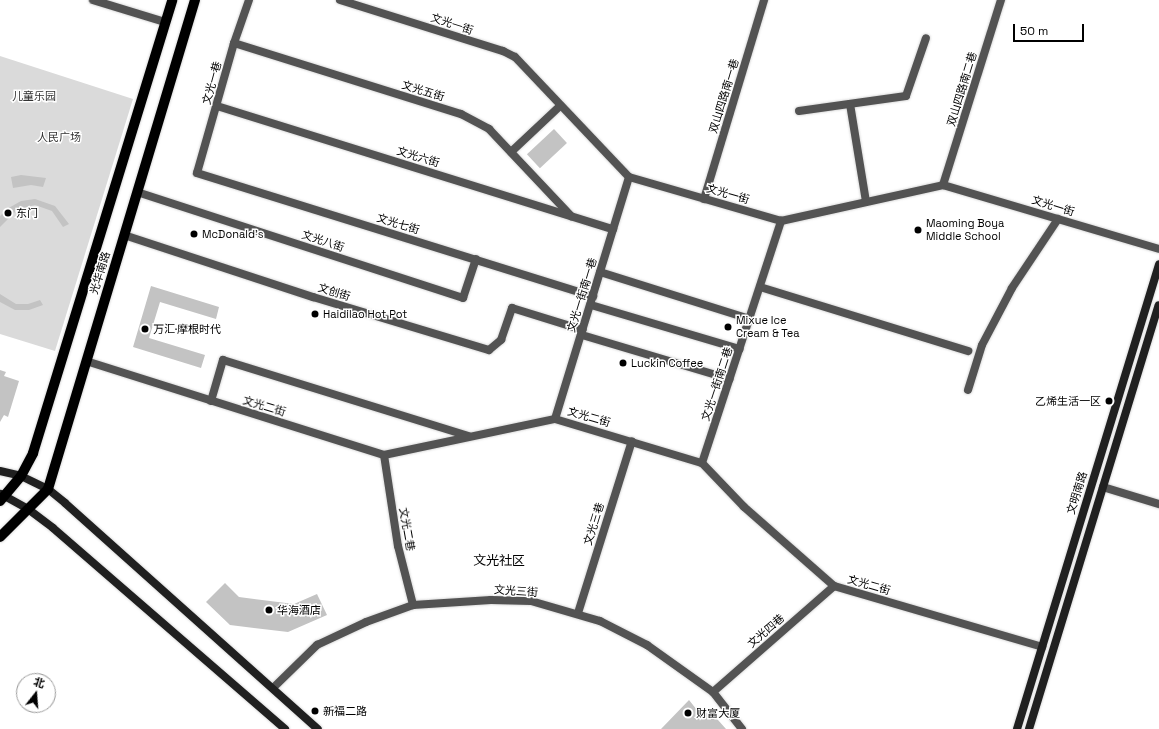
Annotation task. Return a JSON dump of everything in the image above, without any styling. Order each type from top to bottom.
[{"type":"main road","name":"光华南路","points":[[2,497],[21,476],[33,453],[172,0]]},
{"type":"main road","name":"光华南路","points":[[0,537],[48,488],[195,0]]},
{"type":"main road","name":"文明南路","points":[[1017,729],[1159,264]]},
{"type":"main road","points":[[1031,727],[1159,305]]},
{"type":"main road","points":[[0,471],[21,476],[48,488],[318,729]]},
{"type":"main road","points":[[2,497],[28,509],[285,729]]},
{"type":"street","points":[[93,0],[165,22]]},
{"type":"street","name":"文光一巷","points":[[197,173],[234,43],[249,0]]},
{"type":"street","name":"文光一街","points":[[340,0],[503,51],[514,57],[629,176],[704,199],[781,221],[943,185],[1159,249]]},
{"type":"street","name":"双山四路南一巷","points":[[704,199],[764,0]]},
{"type":"street","name":"双山四路南二巷","points":[[943,185],[1002,0]]},
{"type":"street","points":[[800,111],[906,96],[926,38]]},
{"type":"street","name":"文光五街","points":[[234,43],[461,114],[489,129],[572,217]]},
{"type":"street","points":[[850,104],[866,202]]},
{"type":"street","name":"文光六街","points":[[217,106],[613,230]]},
{"type":"street","points":[[511,152],[560,106]]},
{"type":"street","name":"文光七街","points":[[197,173],[593,296]]},
{"type":"street","name":"文光一街南一巷","points":[[554,419],[591,305],[629,176]]},
{"type":"street","name":"文光八街","points":[[137,192],[463,298],[476,260]]},
{"type":"street","points":[[968,390],[982,345],[1012,288],[1058,219]]},
{"type":"street","name":"文光一街南二巷","points":[[702,462],[781,221]]},
{"type":"street","name":"文创街","points":[[124,235],[313,297],[489,350],[501,340],[512,308],[582,332]]},
{"type":"street","points":[[600,272],[750,318]]},
{"type":"street","points":[[760,287],[968,351]]},
{"type":"street","points":[[591,305],[740,349]]},
{"type":"street","points":[[582,332],[730,379]]},
{"type":"street","points":[[211,401],[223,360],[469,436]]},
{"type":"street","name":"文光二街","points":[[86,361],[384,455],[554,419],[702,462],[744,508],[834,586],[1042,647]]},
{"type":"street","name":"文光三巷","points":[[578,613],[632,442]]},
{"type":"street","name":"文光二巷","points":[[384,455],[398,546],[413,605]]},
{"type":"street","points":[[1103,488],[1159,504]]},
{"type":"street","name":"文光四巷","points":[[713,692],[834,586]]},
{"type":"street","name":"文光三街","points":[[273,688],[317,645],[366,622],[413,605],[491,600],[531,601],[578,613],[647,645],[713,692],[742,729]]},
{"type":"green space","name":"人民广场","points":[[0,56],[133,99],[55,351],[0,334]]},
{"type":"building","points":[[554,129],[567,143],[540,168],[527,154]]},
{"type":"building","points":[[21,175],[46,178],[43,187],[31,185],[13,188],[11,177]]},
{"type":"building","name":"东门","points":[[35,199],[55,206],[69,224],[63,227],[52,211],[35,205],[17,210],[0,227],[0,216],[7,209],[21,201]]},
{"type":"building","name":"万汇·摩根时代","points":[[151,286],[219,307],[216,319],[160,302],[149,338],[205,355],[201,368],[133,347]]},
{"type":"building","points":[[0,294],[16,304],[28,304],[40,300],[43,305],[29,310],[15,310],[0,302]]},
{"type":"building","points":[[0,370],[6,372],[4,376],[19,381],[8,417],[4,415],[0,422]]},
{"type":"building","name":"华海酒店","points":[[225,583],[239,597],[294,604],[317,594],[327,615],[288,632],[230,625],[206,602]]},
{"type":"building","name":"财富大厦","points":[[689,700],[701,715],[710,711],[726,729],[661,729]]},
{"type":"place","name":"东门","points":[[8,213]]},
{"type":"place","name":"Maoming Boya Middle School","points":[[918,230]]},
{"type":"place","name":"McDonald's","points":[[194,234]]},
{"type":"place","name":"Haidilao Hot Pot","points":[[315,314]]},
{"type":"place","name":"Mixue Ice Cream & Tea","points":[[728,327]]},
{"type":"place","name":"万汇·摩根时代","points":[[145,329]]},
{"type":"place","name":"Luckin Coffee","points":[[623,363]]},
{"type":"place","name":"乙烯生活一区","points":[[1109,401]]},
{"type":"place","name":"华海酒店","points":[[269,610]]},
{"type":"place","name":"新福二路","points":[[315,711]]},
{"type":"place","name":"财富大厦","points":[[688,713]]},
{"type":"district","name":"文光社区","points":[[499,561]]},
{"type":"park label","name":"儿童乐园","points":[[34,96]]}]
